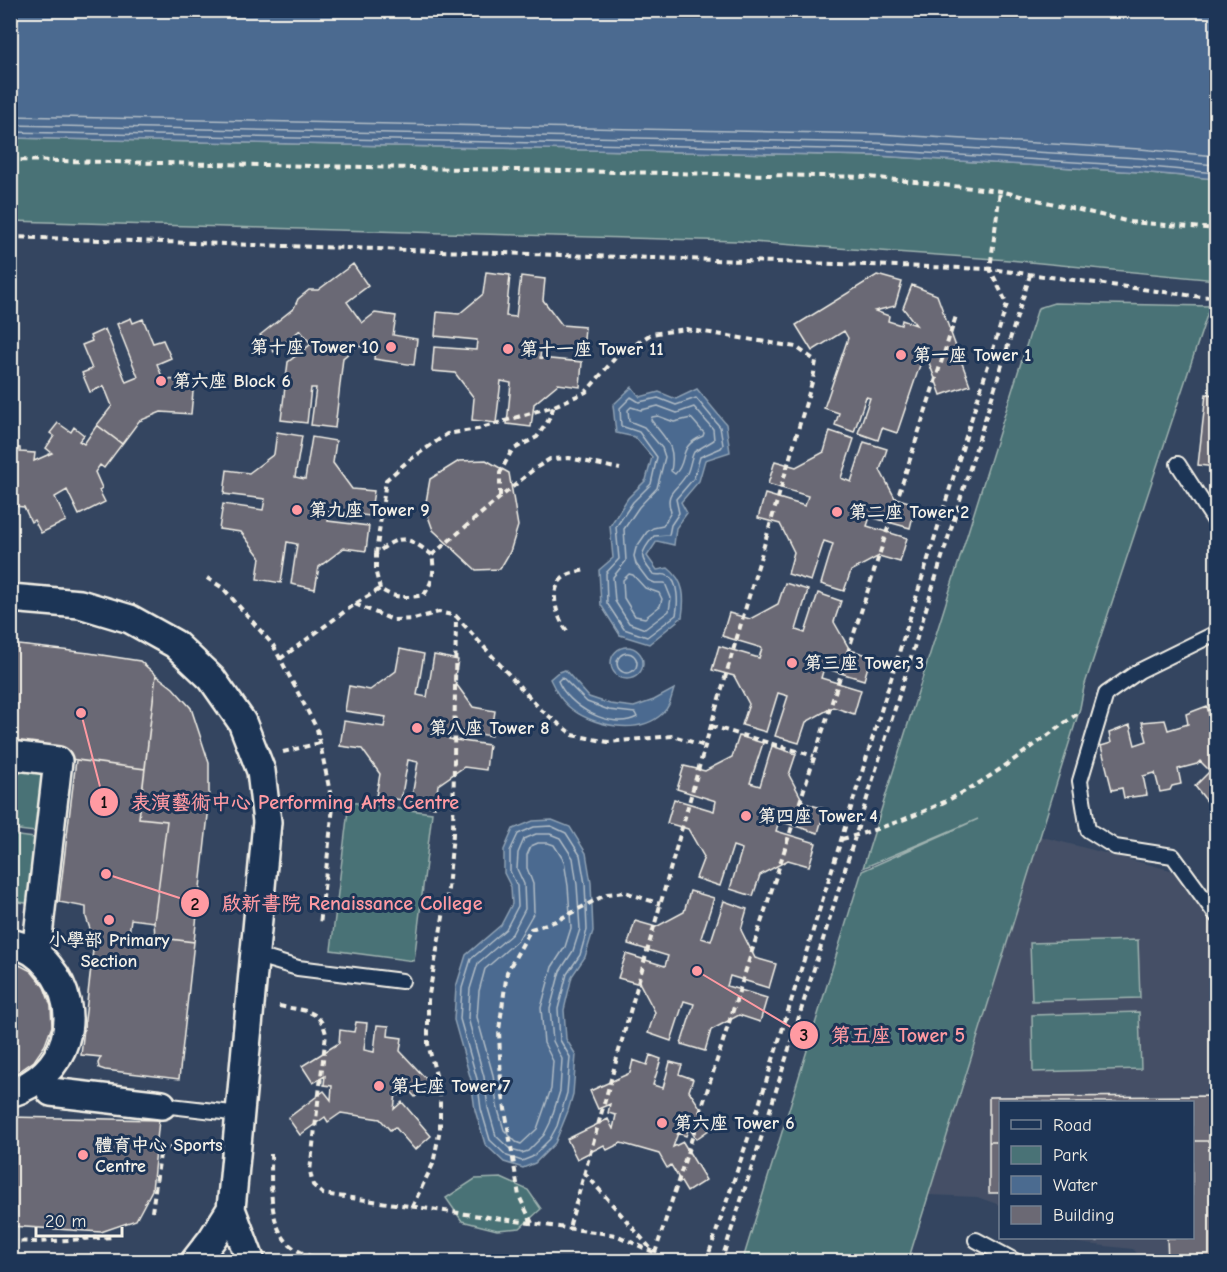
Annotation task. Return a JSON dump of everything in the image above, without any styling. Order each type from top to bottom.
[{"type":"street","points":[[10,598],[80,604],[130,619],[175,644],[212,679],[242,722],[261,771],[267,822],[231,1209],[251,1262]]},
{"type":"street","points":[[10,755],[58,761],[36,954]]},
{"type":"street","points":[[10,942],[21,945],[42,958],[59,978],[68,1002],[69,1028],[61,1053],[46,1074],[25,1089],[10,1093]]},
{"type":"street","points":[[51,1092],[162,1105]]},
{"type":"street","points":[[194,1262],[231,1209]]},
{"type":"lane","points":[[1178,464],[1216,522]]},
{"type":"lane","points":[[1216,633],[1139,671],[1106,694],[1080,781],[1088,830],[1115,846],[1173,856],[1216,915]]},
{"type":"lane","points":[[254,955],[298,968],[402,981]]},
{"type":"lane","points":[[162,1105],[240,1114]]},
{"type":"lane","points":[[976,1240],[1017,1262]]},
{"type":"path","points":[[10,160],[869,177],[1000,191],[1130,222],[1216,229]]},
{"type":"path","points":[[706,1262],[754,1120],[1007,304],[990,268],[1000,191]]},
{"type":"path","points":[[10,237],[990,268],[1202,297],[1216,296]]},
{"type":"path","points":[[721,1262],[764,1131],[1030,275]]},
{"type":"path","points":[[655,1253],[956,315]]},
{"type":"path","points":[[376,554],[391,541],[412,540],[432,555],[435,568],[432,582],[424,595],[407,598],[392,597],[380,590],[376,573],[376,554],[386,480],[408,460],[447,434],[478,429],[554,406],[586,392],[616,357],[651,334],[686,329],[796,347],[816,361],[813,379],[705,746],[569,1228]]},
{"type":"path","points":[[500,497],[500,473],[512,450],[537,437],[548,421],[554,406]]},
{"type":"path","points":[[432,555],[534,469],[550,459],[569,458],[620,469]]},
{"type":"path","points":[[567,631],[559,622],[556,608],[556,595],[560,580],[570,573],[585,570]]},
{"type":"path","points":[[207,578],[223,588],[273,645],[317,729],[333,807],[320,925]]},
{"type":"path","points":[[280,659],[355,604],[380,590]]},
{"type":"path","points":[[355,604],[393,620],[414,619],[439,612],[456,616],[540,708],[573,735],[608,742],[673,736],[705,746]]},
{"type":"path","points":[[412,1207],[433,1164],[440,1129],[440,1091],[428,1044],[428,1000],[448,889],[453,834],[456,616]]},
{"type":"path","points":[[842,839],[875,830],[942,802],[988,777],[1078,714],[1101,710]]},
{"type":"path","points":[[711,726],[814,756]]},
{"type":"path","points":[[273,755],[320,743]]},
{"type":"path","points":[[533,1223],[519,1196],[501,1084],[499,1030],[507,972],[531,929],[556,921],[607,894],[625,892],[660,904]]},
{"type":"path","points":[[279,1006],[315,1014],[323,1022],[326,1034],[310,1171],[313,1185],[323,1194],[616,1235],[655,1253]]},
{"type":"path","points":[[152,1212],[161,1147],[177,1149]]},
{"type":"path","points":[[271,1154],[272,1213],[278,1229],[296,1250],[337,1262]]},
{"type":"path","points":[[585,1172],[663,1262]]},
{"type":"path","points":[[10,1241],[37,1242],[114,1237]]},
{"type":"shaded area","points":[[1039,836],[1178,872],[1216,930],[1216,1261],[1144,1261],[1133,1249],[1039,1239],[1194,1239],[1194,1101],[999,1101],[999,1205],[977,1197],[928,1195],[963,1088]]},
{"type":"green space","points":[[11,138],[877,156],[1216,179],[1216,280],[1009,260],[737,241],[11,221]]},
{"type":"green space","points":[[1054,303],[1210,306],[1084,687],[1080,708],[908,1261],[745,1261],[744,1256],[862,871],[978,819],[863,868],[1038,308]]},
{"type":"green space","points":[[11,763],[51,768],[43,833],[11,829]]},
{"type":"green space","points":[[349,802],[432,813],[414,961],[331,950]]},
{"type":"green space","points":[[11,835],[42,839],[33,904],[11,901]]},
{"type":"green space","points":[[1138,940],[1140,998],[1032,1001],[1030,943]]},
{"type":"green space","points":[[1139,1012],[1141,1069],[1033,1072],[1032,1015]]},
{"type":"green space","points":[[501,1178],[528,1190],[541,1209],[520,1228],[497,1230],[462,1221],[446,1198],[475,1179]]},
{"type":"water","points":[[11,10],[1216,11],[1216,179],[877,156],[11,138]]},
{"type":"water","points":[[632,387],[640,397],[659,392],[676,399],[697,389],[726,424],[730,452],[705,460],[699,481],[681,502],[687,513],[676,528],[674,545],[657,541],[647,556],[657,570],[668,568],[674,573],[681,584],[683,597],[682,617],[649,644],[620,635],[601,605],[599,570],[613,558],[610,526],[628,498],[646,480],[652,457],[635,437],[616,433],[613,405]]},
{"type":"water","points":[[627,647],[638,652],[643,663],[638,674],[627,679],[616,674],[611,663],[616,652]]},
{"type":"water","points":[[565,670],[589,697],[610,704],[634,707],[654,700],[674,689],[667,708],[652,721],[640,725],[614,726],[589,719],[565,703],[550,679]]},
{"type":"water","points":[[552,820],[570,827],[586,853],[591,883],[593,931],[585,957],[572,976],[564,1010],[566,1039],[576,1055],[573,1094],[568,1111],[555,1143],[535,1163],[523,1168],[504,1162],[485,1144],[475,1110],[471,1080],[454,1020],[456,987],[466,955],[501,925],[512,904],[511,887],[504,873],[504,850],[513,829],[533,821]]},
{"type":"building","name":"第十座 Tower 10","points":[[353,264],[368,286],[347,302],[362,323],[375,313],[396,316],[393,335],[417,339],[414,365],[374,359],[375,349],[357,346],[343,358],[335,428],[311,425],[316,388],[311,388],[307,423],[281,420],[288,362],[311,344],[300,330],[274,352],[260,335],[294,308],[298,299],[309,290],[318,290]]},
{"type":"building","name":"第十一座 Tower 11","points":[[486,272],[510,275],[506,316],[516,317],[521,276],[545,279],[543,300],[562,325],[585,327],[583,352],[541,348],[540,358],[582,362],[580,387],[558,384],[534,404],[531,427],[507,424],[511,383],[501,381],[496,423],[472,420],[474,398],[455,373],[432,371],[434,347],[476,350],[477,340],[435,336],[437,312],[459,314],[483,294]]},
{"type":"building","name":"第一座 Tower 1","points":[[877,275],[902,282],[895,306],[875,311],[889,316],[888,321],[901,325],[902,320],[916,325],[903,308],[912,285],[937,295],[970,385],[941,395],[928,360],[921,362],[897,433],[882,428],[878,440],[858,433],[870,398],[866,397],[854,432],[835,425],[839,413],[824,408],[848,338],[844,331],[812,351],[796,325]]},
{"type":"building","name":"第六座 Block 6","points":[[131,318],[133,323],[143,319],[153,343],[163,340],[171,358],[157,364],[163,379],[194,381],[191,414],[161,412],[139,421],[122,444],[97,425],[112,406],[104,386],[90,392],[82,373],[92,369],[82,345],[92,341],[90,336],[105,329],[126,382],[138,377],[117,324]]},
{"type":"building","points":[[1206,394],[1216,395],[1216,467],[1198,465]]},
{"type":"building","points":[[58,423],[71,432],[74,427],[84,435],[79,441],[84,444],[97,425],[122,444],[104,468],[100,465],[95,472],[102,488],[99,490],[105,502],[79,515],[67,490],[55,497],[66,521],[41,533],[34,520],[31,522],[24,507],[14,506],[14,511],[10,511],[10,447],[20,448],[20,452],[35,453],[34,461],[52,453],[46,448],[54,436],[50,433]]},
{"type":"building","name":"第二座 Tower 2","points":[[830,431],[854,439],[841,478],[851,482],[864,442],[887,449],[880,470],[895,498],[916,504],[910,528],[870,517],[867,526],[907,538],[900,562],[879,556],[851,571],[844,591],[821,584],[833,544],[824,541],[811,581],[788,574],[794,552],[780,524],[758,518],[765,494],[805,506],[808,496],[768,484],[775,461],[796,467],[824,452]]},
{"type":"building","name":"第九座 Tower 9","points":[[277,432],[302,436],[295,477],[305,479],[312,437],[336,441],[333,463],[352,489],[374,491],[370,516],[329,511],[328,521],[369,526],[366,551],[344,548],[319,567],[315,589],[291,584],[297,544],[287,542],[281,583],[257,579],[260,557],[241,532],[219,529],[223,504],[263,510],[265,499],[224,494],[227,470],[249,473],[274,454]]},
{"type":"building","points":[[486,460],[509,473],[518,526],[510,552],[500,569],[476,570],[433,530],[425,508],[430,479],[459,461]]},
{"type":"building","name":"第三座 Tower 3","points":[[785,583],[808,590],[796,630],[805,633],[818,593],[841,601],[834,622],[850,650],[871,656],[864,680],[824,668],[821,678],[861,690],[854,714],[833,707],[806,722],[799,743],[775,736],[788,696],[778,693],[766,732],[742,725],[749,704],[734,676],[712,670],[719,646],[759,658],[762,648],[722,636],[729,613],[750,619],[778,604]]},
{"type":"building","points":[[10,644],[140,661],[156,675],[145,769],[10,751]]},
{"type":"building","name":"第八座 Tower 8","points":[[400,649],[424,654],[417,695],[427,697],[434,655],[458,660],[454,681],[473,707],[495,711],[491,736],[450,729],[449,739],[489,745],[486,770],[464,767],[438,785],[435,807],[411,802],[418,762],[408,760],[401,800],[376,796],[380,774],[362,749],[340,746],[344,721],[384,727],[386,717],[345,711],[349,686],[370,690],[396,671]]},
{"type":"building","points":[[156,675],[173,688],[191,708],[209,763],[209,806],[194,942],[155,937],[154,922],[167,821],[139,818]]},
{"type":"building","points":[[1207,706],[1212,726],[1216,724],[1216,797],[1209,804],[1195,786],[1210,771],[1200,761],[1178,769],[1181,784],[1172,786],[1170,790],[1160,792],[1155,773],[1143,776],[1147,795],[1124,798],[1122,788],[1112,790],[1101,746],[1111,743],[1109,733],[1130,725],[1135,745],[1147,741],[1142,722],[1165,720],[1168,730],[1188,724],[1186,714]]},
{"type":"building","name":"第四座 Tower 4","points":[[739,736],[763,743],[750,783],[760,786],[772,746],[796,754],[789,775],[804,803],[825,809],[818,833],[779,821],[776,831],[816,843],[809,866],[788,860],[760,875],[753,896],[730,889],[742,849],[733,846],[720,886],[696,878],[704,857],[688,829],[667,823],[674,799],[714,811],[716,801],[677,789],[684,766],[705,771],[732,757]]},
{"type":"building","name":"小學部 Primary Section","points":[[76,760],[145,769],[139,818],[167,821],[154,922],[131,919],[129,934],[194,942],[179,1079],[105,1070],[99,1068],[98,1063],[101,1057],[81,1055],[94,941],[86,917],[86,907],[59,902]]},
{"type":"building","points":[[690,891],[714,898],[701,938],[711,941],[724,901],[747,909],[741,930],[755,958],[776,964],[769,988],[730,976],[727,986],[767,998],[760,1022],[739,1015],[711,1030],[705,1051],[681,1044],[694,1004],[684,1001],[671,1041],[648,1033],[655,1012],[640,984],[618,978],[626,954],[665,966],[668,956],[628,944],[635,921],[656,927],[684,912]]},
{"type":"building","points":[[10,960],[31,971],[44,987],[51,1006],[52,1026],[45,1045],[34,1061],[10,1075]]},
{"type":"building","name":"第七座 Tower 7","points":[[356,1022],[367,1023],[364,1050],[374,1052],[377,1025],[389,1026],[388,1036],[402,1038],[400,1051],[430,1083],[415,1097],[405,1086],[404,1096],[396,1094],[394,1109],[402,1102],[431,1136],[415,1150],[395,1127],[390,1130],[380,1119],[341,1113],[328,1122],[325,1117],[300,1135],[288,1118],[324,1091],[331,1100],[332,1086],[324,1085],[325,1076],[313,1083],[302,1066],[339,1043],[340,1030],[354,1032]]},
{"type":"building","name":"第六座 Tower 6","points":[[650,1055],[661,1059],[653,1085],[663,1088],[670,1062],[682,1065],[679,1074],[693,1079],[689,1091],[713,1127],[696,1139],[689,1127],[686,1136],[678,1133],[673,1147],[683,1142],[706,1180],[687,1192],[671,1165],[667,1168],[659,1154],[621,1143],[607,1150],[604,1145],[577,1159],[567,1139],[608,1119],[613,1129],[616,1115],[608,1113],[610,1104],[598,1109],[590,1091],[630,1073],[633,1060],[647,1065]]},
{"type":"building","points":[[1216,1096],[1216,1141],[1194,1141],[1194,1101],[999,1101],[999,1142],[989,1142],[989,1097]]},
{"type":"building","name":"體育中心 Sports Centre","points":[[10,1117],[159,1120],[152,1190],[136,1220],[101,1232],[10,1226]]},
{"type":"building","points":[[1194,1141],[1216,1141],[1216,1262],[1168,1262],[1167,1239],[1194,1239]]},
{"type":"building","points":[[989,1142],[999,1142],[999,1193],[989,1193]]},
{"type":"place","name":"第十座 Tower 10","points":[[391,347]]},
{"type":"place","name":"第十一座 Tower 11","points":[[508,349]]},
{"type":"place","name":"第一座 Tower 1","points":[[901,355]]},
{"type":"place","name":"第六座 Block 6","points":[[161,381]]},
{"type":"place","name":"第九座 Tower 9","points":[[297,510]]},
{"type":"place","name":"第二座 Tower 2","points":[[837,512]]},
{"type":"place","name":"第三座 Tower 3","points":[[792,663]]},
{"type":"place","name":"表演藝術中心 Performing Arts Centre","points":[[81,713]]},
{"type":"place","name":"第八座 Tower 8","points":[[417,728]]},
{"type":"place","name":"第四座 Tower 4","points":[[746,816]]},
{"type":"place","name":"啟新書院 Renaissance College","points":[[106,874]]},
{"type":"place","name":"小學部 Primary Section","points":[[109,920]]},
{"type":"place","name":"第五座 Tower 5","points":[[697,971]]},
{"type":"place","name":"第七座 Tower 7","points":[[379,1086]]},
{"type":"place","name":"第六座 Tower 6","points":[[662,1123]]},
{"type":"place","name":"體育中心 Sports Centre","points":[[83,1155]]}]
